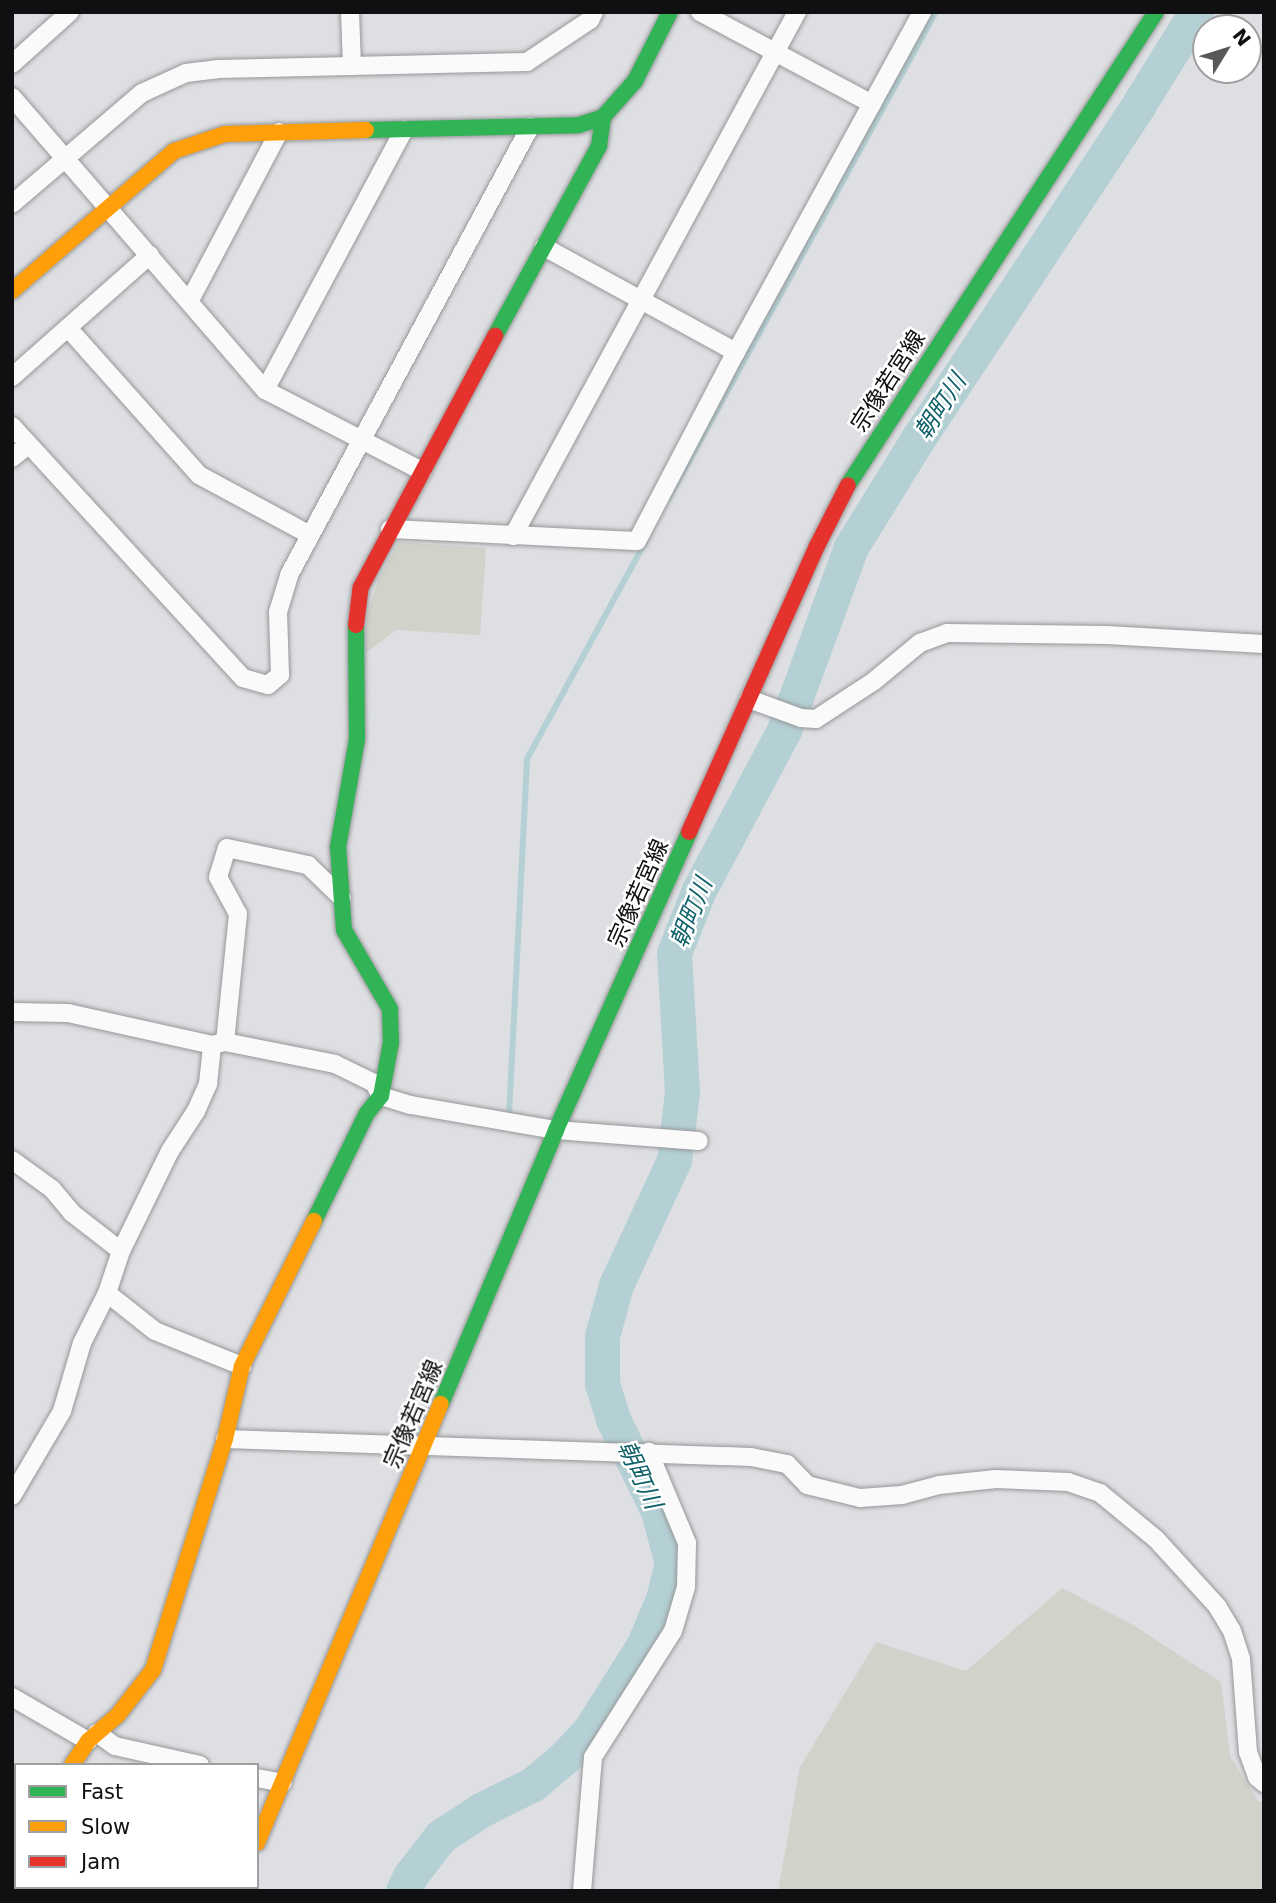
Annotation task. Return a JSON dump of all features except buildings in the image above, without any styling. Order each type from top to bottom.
[{"type":"street","points":[[12,64],[70,12]]},
{"type":"street","points":[[350,12],[352,66]]},
{"type":"street","points":[[12,204],[142,93],[186,73],[217,69],[527,62],[590,20],[594,12]]},
{"type":"street","points":[[12,291],[174,151],[225,134],[579,125],[603,117],[635,81],[670,12]]},
{"type":"street","points":[[700,12],[872,104]]},
{"type":"street","points":[[513,536],[797,12]]},
{"type":"street","points":[[390,528],[637,541],[736,352],[922,12]]},
{"type":"street","name":"宗像若宮線","points":[[259,1838],[556,1130],[817,546],[849,483],[1156,12]]},
{"type":"street","points":[[12,97],[265,390],[422,471]]},
{"type":"street","points":[[74,1763],[93,1737],[117,1716],[153,1670],[225,1439],[242,1366],[367,1114],[381,1096],[391,1042],[390,1010],[344,930],[338,847],[357,739],[356,623],[361,587],[390,528],[599,146],[603,117]]},
{"type":"street","points":[[12,426],[243,678],[268,685],[281,675],[278,611],[289,575],[530,127]]},
{"type":"street","points":[[265,390],[404,130]]},
{"type":"street","points":[[190,300],[279,132]]},
{"type":"street","points":[[544,247],[736,352]]},
{"type":"street","points":[[12,377],[150,255]]},
{"type":"street","points":[[68,328],[199,475],[310,535]]},
{"type":"street","points":[[12,458],[28,445]]},
{"type":"street","points":[[749,699],[801,718],[816,719],[874,681],[920,643],[947,633],[1107,635],[1264,644]]},
{"type":"street","points":[[12,1496],[62,1411],[82,1343],[107,1293],[121,1251],[170,1151],[204,1093],[219,1043],[238,914],[218,877],[227,848],[307,865],[342,898]]},
{"type":"street","points":[[12,1012],[68,1013],[335,1064],[374,1083],[381,1096],[411,1105],[556,1130],[699,1141]]},
{"type":"street","points":[[12,1160],[52,1189],[72,1213],[121,1251]]},
{"type":"street","points":[[107,1293],[155,1331],[242,1366]]},
{"type":"street","points":[[225,1439],[751,1457],[787,1464],[807,1485],[860,1497],[902,1495],[939,1485],[996,1479],[1068,1482],[1100,1493],[1156,1539],[1217,1606],[1232,1631],[1241,1659],[1248,1752],[1257,1777],[1264,1783]]},
{"type":"street","points":[[582,1891],[593,1757],[673,1630],[686,1587],[687,1543],[649,1452]]},
{"type":"street","points":[[12,1698],[115,1746],[191,1763]]},
{"type":"street","points":[[259,1778],[283,1783]]},
{"type":"shaded area","points":[[399,542],[486,548],[480,635],[396,630],[366,653],[367,617],[378,579]]},
{"type":"shaded area","points":[[1062,1588],[1133,1625],[1221,1682],[1230,1756],[1258,1801],[1264,1802],[1264,1891],[778,1891],[800,1767],[876,1642],[966,1671]]},
{"type":"waterway","points":[[668,499],[936,12]]},
{"type":"waterway","name":"朝町川","points":[[403,1891],[410,1876],[441,1836],[481,1810],[533,1784],[565,1757],[590,1730],[643,1646],[663,1599],[672,1563],[658,1511],[613,1419],[602,1384],[602,1336],[616,1285],[674,1160],[682,1092],[674,953],[699,890],[784,730],[851,547],[919,437],[1139,104],[1196,12]]},
{"type":"waterway","points":[[509,1116],[527,759],[645,543]]},
{"type":"traffic: fast","points":[[366,130],[579,125],[603,117],[635,81],[670,12]]},
{"type":"traffic: fast","points":[[848,485],[1156,12]]},
{"type":"traffic: fast","points":[[495,336],[599,146],[603,117]]},
{"type":"traffic: fast","points":[[314,1221],[367,1113],[381,1096],[391,1042],[390,1009],[344,930],[338,847],[357,739],[356,625]]},
{"type":"traffic: fast","points":[[441,1404],[556,1130],[689,832]]},
{"type":"traffic: slow","points":[[12,291],[174,151],[225,134],[366,130]]},
{"type":"traffic: slow","points":[[73,1763],[88,1741],[117,1716],[153,1670],[225,1439],[242,1366],[314,1221]]},
{"type":"traffic: slow","points":[[259,1838],[441,1404]]},
{"type":"traffic: jam","points":[[356,625],[361,587],[495,336]]},
{"type":"traffic: jam","points":[[689,832],[817,546],[848,485]]}]
